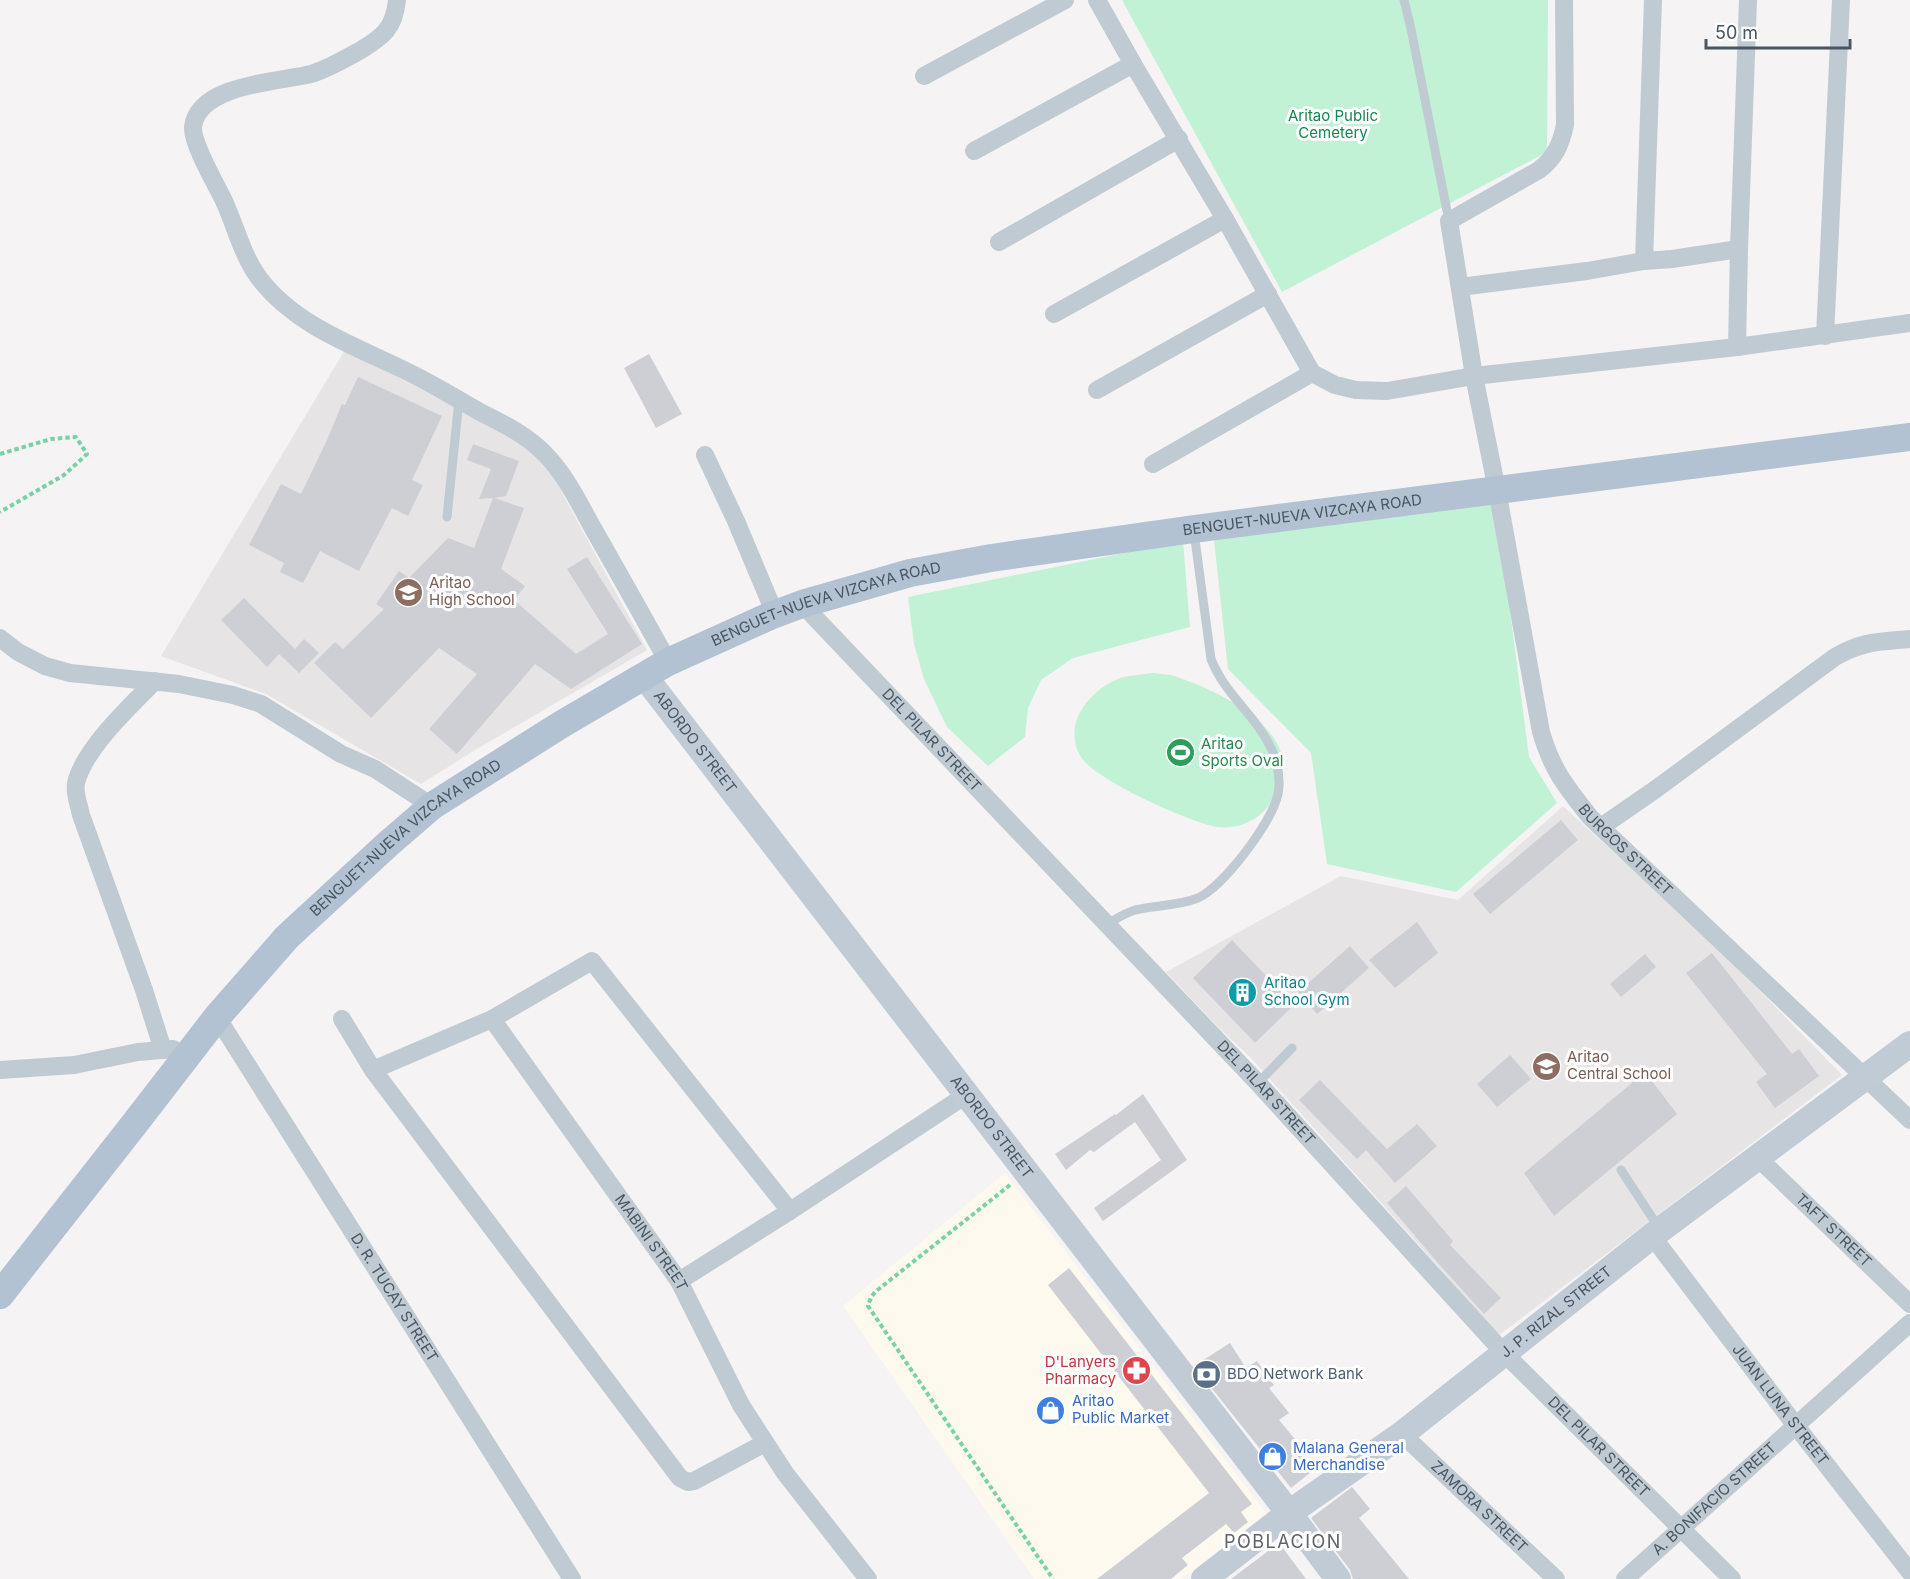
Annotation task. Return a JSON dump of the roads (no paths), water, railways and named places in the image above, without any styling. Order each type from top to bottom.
[{"type":"main road","name":"BENGUET-NUEVA VIZCAYA ROAD","points":[[0,1295],[217,1017],[287,937],[388,843],[432,806],[562,724],[656,669],[776,614],[802,604],[922,571],[992,558],[1194,529],[1910,437]]},
{"type":"street","points":[[397,0],[391,25],[378,40],[347,58],[312,73],[229,90],[203,107],[197,116],[194,137],[226,204],[240,245],[259,278],[281,303],[334,338],[412,374],[521,434],[545,453],[581,507],[656,669]]},
{"type":"street","points":[[924,76],[1065,0]]},
{"type":"street","points":[[1097,0],[1312,373],[1335,385],[1356,390],[1387,392],[1474,376],[1737,347],[1910,323]]},
{"type":"street","points":[[1449,221],[1539,170],[1546,165],[1561,144],[1565,125],[1564,0]]},
{"type":"street","points":[[1644,261],[1653,0]]},
{"type":"street","points":[[1737,347],[1738,249],[1748,0]]},
{"type":"street","points":[[1825,336],[1841,0]]},
{"type":"street","points":[[974,151],[1133,64]]},
{"type":"street","points":[[999,243],[1179,139]]},
{"type":"street","points":[[1054,314],[1225,219]]},
{"type":"street","name":"BURGOS STREET","points":[[1449,221],[1474,376],[1541,732],[1547,753],[1559,777],[1590,818],[1910,1120]]},
{"type":"street","points":[[1460,287],[1738,249]]},
{"type":"street","points":[[1097,390],[1268,294]]},
{"type":"street","points":[[1153,464],[1312,373]]},
{"type":"street","points":[[705,455],[776,614]]},
{"type":"street","name":"DEL PILAR STREET","points":[[802,604],[1258,1083],[1504,1353],[1732,1579]]},
{"type":"street","points":[[0,638],[18,652],[45,666],[70,673],[155,681],[212,690],[261,704],[341,754],[375,769],[432,806]]},
{"type":"street","points":[[1601,827],[1835,657],[1856,645],[1867,642],[1910,639]]},
{"type":"street","name":"ABORDO STREET","points":[[656,669],[966,1095],[1338,1579]]},
{"type":"street","points":[[155,681],[120,716],[98,743],[83,766],[76,784],[76,796],[163,1050]]},
{"type":"street","points":[[373,1070],[492,1019],[592,961],[790,1211]]},
{"type":"street","name":"D. R. TUCAY STREET","points":[[217,1017],[572,1579]]},
{"type":"street","points":[[342,1019],[373,1070],[680,1478],[688,1482],[694,1481],[765,1443]]},
{"type":"street","name":"MABINI STREET","points":[[492,1019],[679,1281],[741,1406],[785,1473],[868,1579]]},
{"type":"street","name":"J. P. RIZAL STREET","points":[[1204,1579],[1289,1513],[1402,1434],[1656,1233],[1910,1044]]},
{"type":"street","points":[[0,1070],[74,1065],[138,1052],[193,1048]]},
{"type":"street","points":[[679,1281],[966,1095]]},
{"type":"street","name":"TAFT STREET","points":[[1757,1157],[1910,1304]]},
{"type":"street","name":"JUAN LUNA STREET","points":[[1656,1233],[1796,1426],[1910,1572]]},
{"type":"street","name":"A. BONIFACIO STREET","points":[[1625,1579],[1910,1323]]},
{"type":"street","name":"ZAMORA STREET","points":[[1402,1434],[1556,1579]]},
{"type":"lane","points":[[1404,0],[1412,29],[1449,221]]},
{"type":"lane","points":[[447,517],[459,400]]},
{"type":"lane","points":[[1107,924],[1136,910],[1186,902],[1207,893],[1244,855],[1264,824],[1278,794],[1279,775],[1272,751],[1258,724],[1219,677],[1211,659],[1194,529]]},
{"type":"lane","points":[[1258,1083],[1292,1048]]},
{"type":"lane","points":[[1621,1170],[1656,1233]]},
{"type":"place","name":"Aritao High School","points":[[408,592]]},
{"type":"place","name":"Aritao Sports Oval","points":[[1180,753]]},
{"type":"place","name":"Aritao School Gym","points":[[1243,992]]},
{"type":"place","name":"Aritao Central School","points":[[1546,1066]]},
{"type":"place","name":"D'Lanyers Pharmacy","points":[[1137,1371]]},
{"type":"place","name":"BDO Network Bank","points":[[1206,1374]]},
{"type":"place","name":"Aritao Public Market","points":[[1051,1410]]},
{"type":"place","name":"Malana General Merchandise","points":[[1272,1457]]},
{"type":"district","name":"POBLACION","points":[[1283,1542]]},
{"type":"park label","name":"Aritao Public Cemetery","points":[[1333,124]]}]
